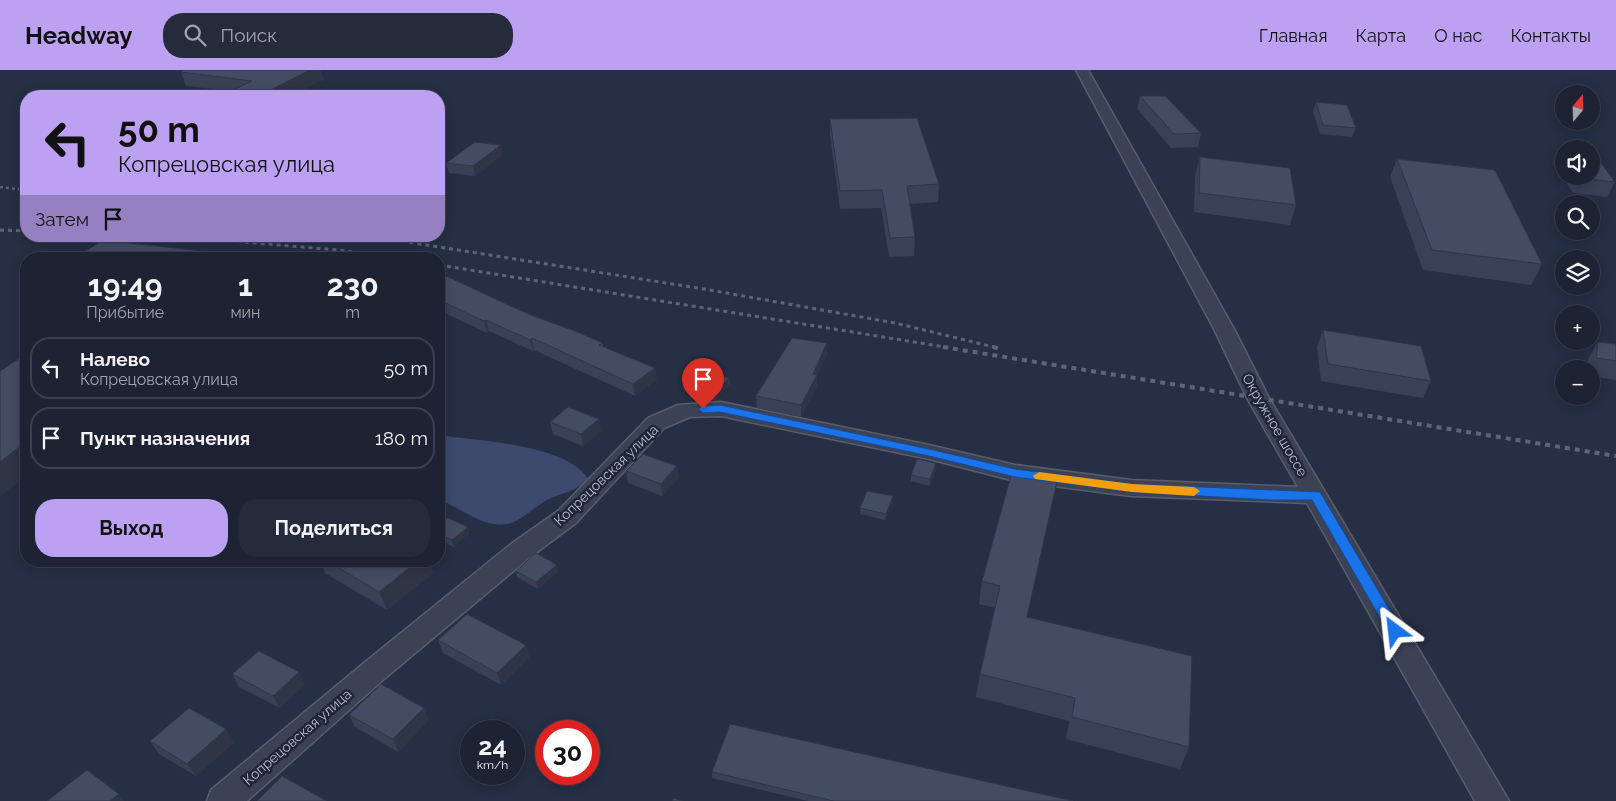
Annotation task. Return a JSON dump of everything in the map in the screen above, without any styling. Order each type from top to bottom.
[{"type":"street","name":"Окружное шоссе","points":[[1082,70],[1224,330],[1258,398],[1493,801]]},
{"type":"street","name":"Копрецовская улица","points":[[224,801],[374,670],[520,551],[567,517],[656,423],[686,410],[720,408],[929,452],[1015,473],[1132,488],[1270,495],[1316,495]]},
{"type":"water","points":[[445,436],[498,442],[542,451],[562,458],[577,467],[588,479],[574,489],[547,500],[514,522],[504,525],[485,522],[445,503]]},
{"type":"building","points":[[184,70],[310,70],[271,90],[233,90],[252,81],[181,72]]},
{"type":"building","points":[[1140,96],[1165,96],[1201,133],[1174,134]]},
{"type":"building","points":[[1316,102],[1347,105],[1356,128],[1323,125]]},
{"type":"building","points":[[917,118],[939,184],[907,186],[915,237],[890,238],[882,190],[840,191],[830,119]]},
{"type":"building","points":[[475,142],[501,145],[473,166],[446,163]]},
{"type":"building","points":[[1200,157],[1290,168],[1296,205],[1199,193]]},
{"type":"building","points":[[1397,159],[1495,170],[1542,264],[1432,250]]},
{"type":"building","points":[[1600,162],[1615,182],[1600,180]]},
{"type":"building","points":[[100,242],[121,242],[212,252],[84,252]]},
{"type":"building","points":[[445,275],[530,315],[603,343],[599,345],[655,368],[633,384],[532,338],[530,340],[486,320],[484,321],[445,303]]},
{"type":"building","points":[[1323,330],[1421,346],[1431,381],[1328,364]]},
{"type":"building","points":[[792,338],[827,343],[813,374],[817,375],[801,405],[756,396]]},
{"type":"building","points":[[1600,342],[1616,344],[1616,361],[1596,358],[1597,350],[1600,350]]},
{"type":"building","points":[[20,358],[20,447],[0,462],[0,371]]},
{"type":"building","points":[[707,373],[729,378],[714,394],[692,389]]},
{"type":"building","points":[[568,407],[599,419],[581,434],[550,422]]},
{"type":"building","points":[[643,454],[677,466],[661,484],[626,471]]},
{"type":"building","points":[[917,459],[936,463],[930,479],[911,475]]},
{"type":"building","points":[[1013,468],[1058,477],[1027,617],[1192,656],[1189,747],[1072,717],[1075,698],[980,674],[1000,586],[982,581]]},
{"type":"building","points":[[867,491],[893,496],[886,514],[860,508]]},
{"type":"building","points":[[445,517],[468,527],[452,540],[445,537]]},
{"type":"building","points":[[536,553],[557,565],[536,582],[516,571]]},
{"type":"building","points":[[338,567],[410,567],[379,592]]},
{"type":"building","points":[[467,614],[526,645],[497,673],[438,640]]},
{"type":"building","points":[[259,651],[299,672],[273,696],[232,674]]},
{"type":"building","points":[[381,684],[424,708],[393,739],[349,715]]},
{"type":"building","points":[[189,708],[226,729],[187,764],[150,741]]},
{"type":"building","points":[[730,724],[1073,801],[834,801],[712,772]]},
{"type":"building","points":[[87,770],[119,794],[110,801],[47,801]]},
{"type":"building","points":[[282,776],[327,801],[257,801]]},
{"type":"building","points":[[673,798],[683,801],[672,801]]},
{"type":"railway","points":[[0,187],[20,189]]},
{"type":"railway","points":[[0,230],[20,231]]},
{"type":"railway","points":[[244,242],[351,252]]},
{"type":"railway","points":[[408,242],[704,289],[895,323],[998,348]]},
{"type":"railway","points":[[445,266],[951,348]]},
{"type":"railway","points":[[943,347],[1616,456]]},
{"type":"railway","points":[[993,347],[1002,349]]},
{"type":"slow traffic","points":[[1039,476],[1132,488],[1194,491]]},
{"type":"route","points":[[703,409],[720,408],[929,452],[1015,473],[1132,488],[1270,495],[1316,495],[1395,631]]}]
